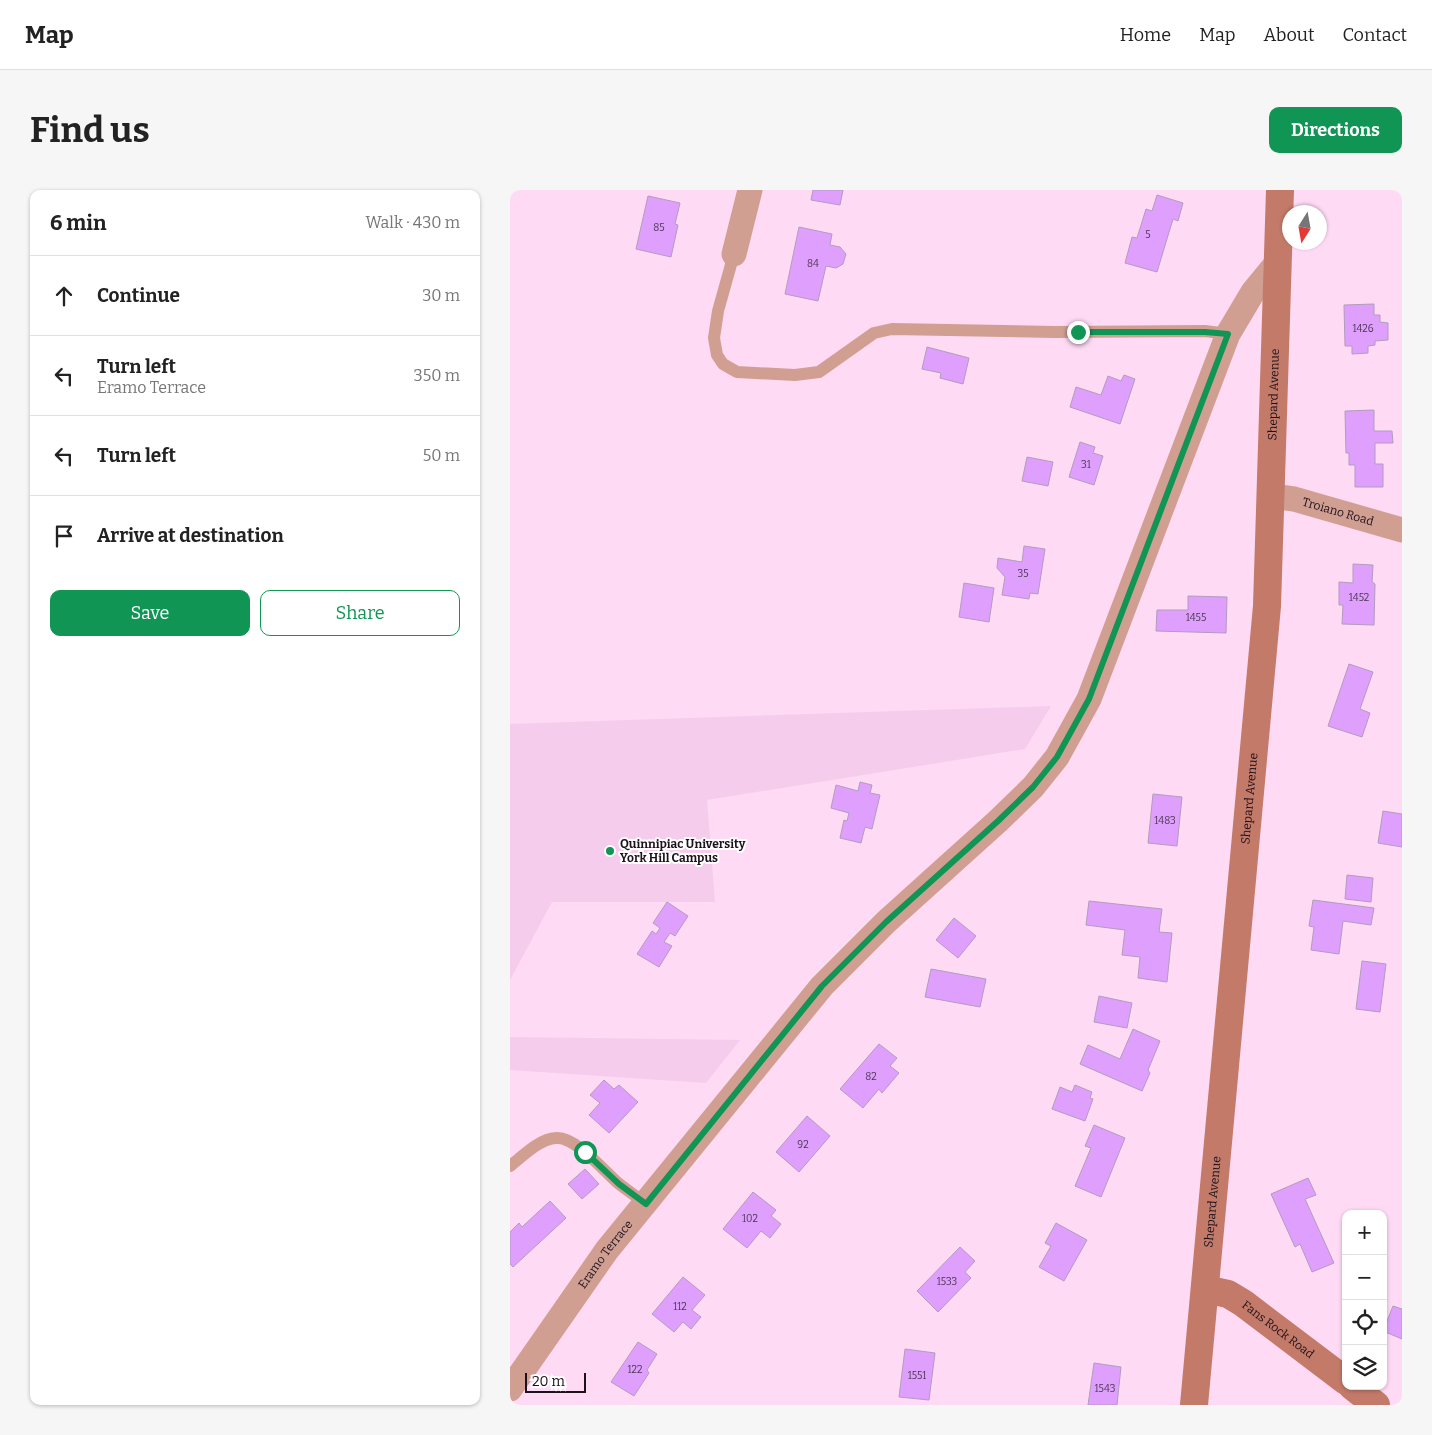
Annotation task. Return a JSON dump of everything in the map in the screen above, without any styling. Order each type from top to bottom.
[{"type":"main road","name":"Shepard Avenue","points":[[1194,1405],[1267,606],[1272,496],[1276,264],[1280,190]]},
{"type":"main road","name":"Fans Rock Road","points":[[1205,1289],[1228,1294],[1243,1303],[1342,1378]]},
{"type":"main road","points":[[1357,1390],[1376,1405]]},
{"type":"street","points":[[734,254],[750,190]]},
{"type":"street","name":"Eramo Terrace","points":[[510,1389],[573,1297],[822,986],[886,922],[1033,787],[1057,757],[1089,699],[1228,334],[1253,292],[1276,264]]},
{"type":"street","name":"Troiano Road","points":[[1272,496],[1294,499],[1402,530]]},
{"type":"lane","points":[[734,254],[718,311],[714,338],[717,355],[720,360],[723,364],[737,372],[795,375],[819,372],[874,333],[892,329],[1205,332],[1228,334]]},
{"type":"lane","points":[[510,1166],[543,1141],[558,1137],[585,1152],[619,1184],[646,1204]]},
{"type":"shaded area","name":"Quinnipiac University York Hill Campus","points":[[1051,706],[1025,749],[707,800],[715,902],[552,902],[510,980],[510,724]]},
{"type":"shaded area","points":[[510,1037],[740,1040],[706,1083],[510,1070]]},
{"type":"building","points":[[813,190],[843,190],[840,205],[811,200]]},
{"type":"building","points":[[1157,195],[1183,203],[1178,221],[1173,219],[1157,272],[1125,263],[1132,237],[1137,238],[1146,209],[1152,211]]},
{"type":"building","points":[[648,196],[680,203],[675,224],[678,225],[671,257],[636,249]]},
{"type":"building","points":[[799,227],[832,234],[830,245],[840,247],[846,254],[843,264],[836,268],[826,266],[818,301],[785,294]]},
{"type":"building","points":[[1374,304],[1374,315],[1380,315],[1380,322],[1388,323],[1388,340],[1375,341],[1375,345],[1368,346],[1368,353],[1352,354],[1352,346],[1345,346],[1344,305]]},
{"type":"building","points":[[927,347],[969,358],[963,384],[940,378],[941,373],[922,369]]},
{"type":"building","points":[[1124,375],[1135,379],[1120,424],[1070,407],[1076,387],[1101,395],[1108,376],[1121,381]]},
{"type":"building","points":[[1374,410],[1374,431],[1392,431],[1393,443],[1375,443],[1375,464],[1383,464],[1383,487],[1355,487],[1355,465],[1349,465],[1349,453],[1346,453],[1345,411]]},
{"type":"building","points":[[1080,442],[1095,447],[1093,453],[1103,456],[1094,485],[1069,477]]},
{"type":"building","points":[[1027,457],[1053,462],[1048,486],[1022,481]]},
{"type":"building","points":[[1024,546],[1045,549],[1038,594],[1030,593],[1029,599],[1002,595],[1005,577],[997,568],[998,558],[1022,562]]},
{"type":"building","points":[[1353,564],[1373,565],[1372,582],[1375,584],[1374,625],[1342,624],[1343,605],[1339,605],[1339,582],[1353,583]]},
{"type":"building","points":[[964,583],[994,588],[989,622],[959,617]]},
{"type":"building","points":[[1188,596],[1227,597],[1226,633],[1156,631],[1157,610],[1188,610]]},
{"type":"building","points":[[1349,664],[1373,672],[1360,709],[1370,713],[1362,737],[1328,726]]},
{"type":"building","points":[[860,782],[872,785],[870,793],[880,795],[872,829],[865,827],[861,843],[840,838],[844,820],[847,821],[849,813],[831,808],[836,785],[858,791]]},
{"type":"building","points":[[1153,794],[1182,797],[1177,846],[1148,843]]},
{"type":"building","points":[[1383,811],[1402,814],[1402,847],[1378,843]]},
{"type":"building","points":[[1347,875],[1373,878],[1371,902],[1345,899]]},
{"type":"building","points":[[1313,900],[1374,908],[1371,925],[1343,921],[1339,954],[1311,950],[1314,927],[1309,926]]},
{"type":"building","points":[[1089,901],[1162,909],[1159,932],[1172,933],[1167,982],[1138,978],[1140,957],[1122,955],[1125,930],[1086,925]]},
{"type":"building","points":[[667,902],[688,916],[675,936],[670,933],[664,942],[672,946],[659,967],[637,954],[652,931],[656,934],[660,928],[653,923]]},
{"type":"building","points":[[954,918],[976,936],[958,958],[936,940]]},
{"type":"building","points":[[1362,961],[1386,964],[1380,1012],[1356,1009]]},
{"type":"building","points":[[931,969],[986,979],[980,1007],[925,997]]},
{"type":"building","points":[[1099,996],[1132,1003],[1127,1028],[1094,1022]]},
{"type":"building","points":[[1133,1029],[1160,1041],[1142,1091],[1080,1064],[1088,1045],[1120,1059]]},
{"type":"building","points":[[879,1044],[897,1058],[890,1066],[899,1073],[882,1093],[879,1089],[863,1108],[840,1089]]},
{"type":"building","points":[[604,1080],[614,1089],[619,1085],[638,1102],[609,1133],[589,1115],[600,1103],[590,1095]]},
{"type":"building","points":[[1075,1085],[1092,1092],[1090,1098],[1093,1099],[1085,1121],[1052,1109],[1060,1087],[1072,1092]]},
{"type":"building","points":[[807,1116],[830,1136],[799,1172],[776,1152]]},
{"type":"building","points":[[1094,1125],[1125,1138],[1101,1197],[1075,1186],[1091,1148],[1085,1146]]},
{"type":"building","points":[[585,1169],[599,1184],[582,1199],[568,1184]]},
{"type":"building","points":[[1308,1178],[1316,1195],[1305,1199],[1334,1263],[1312,1272],[1300,1244],[1295,1247],[1271,1194]]},
{"type":"building","points":[[753,1192],[776,1210],[771,1216],[781,1224],[770,1238],[761,1231],[747,1248],[723,1229]]},
{"type":"building","points":[[550,1201],[566,1218],[513,1267],[510,1264],[510,1232],[519,1223],[522,1227]]},
{"type":"building","points":[[1056,1223],[1087,1240],[1064,1281],[1039,1267],[1051,1246],[1045,1243]]},
{"type":"building","points":[[960,1247],[975,1261],[965,1272],[971,1278],[938,1312],[917,1291]]},
{"type":"building","points":[[683,1277],[705,1295],[692,1310],[701,1317],[691,1329],[683,1322],[674,1332],[652,1314]]},
{"type":"building","points":[[1393,1306],[1402,1309],[1402,1339],[1387,1333],[1387,1321]]},
{"type":"building","points":[[638,1342],[657,1354],[647,1370],[649,1373],[634,1396],[611,1382]]},
{"type":"building","points":[[905,1349],[935,1353],[929,1400],[899,1397]]},
{"type":"building","points":[[1094,1363],[1121,1367],[1117,1405],[1088,1405]]},
{"type":"place","name":"Quinnipiac University York Hill Campus","points":[[610,851]]},
{"type":"route","points":[[585,1152],[619,1184],[646,1204],[822,986],[886,922],[1033,787],[1057,757],[1089,699],[1150,533],[1216,360],[1228,334],[1178,331],[1078,332]]}]
